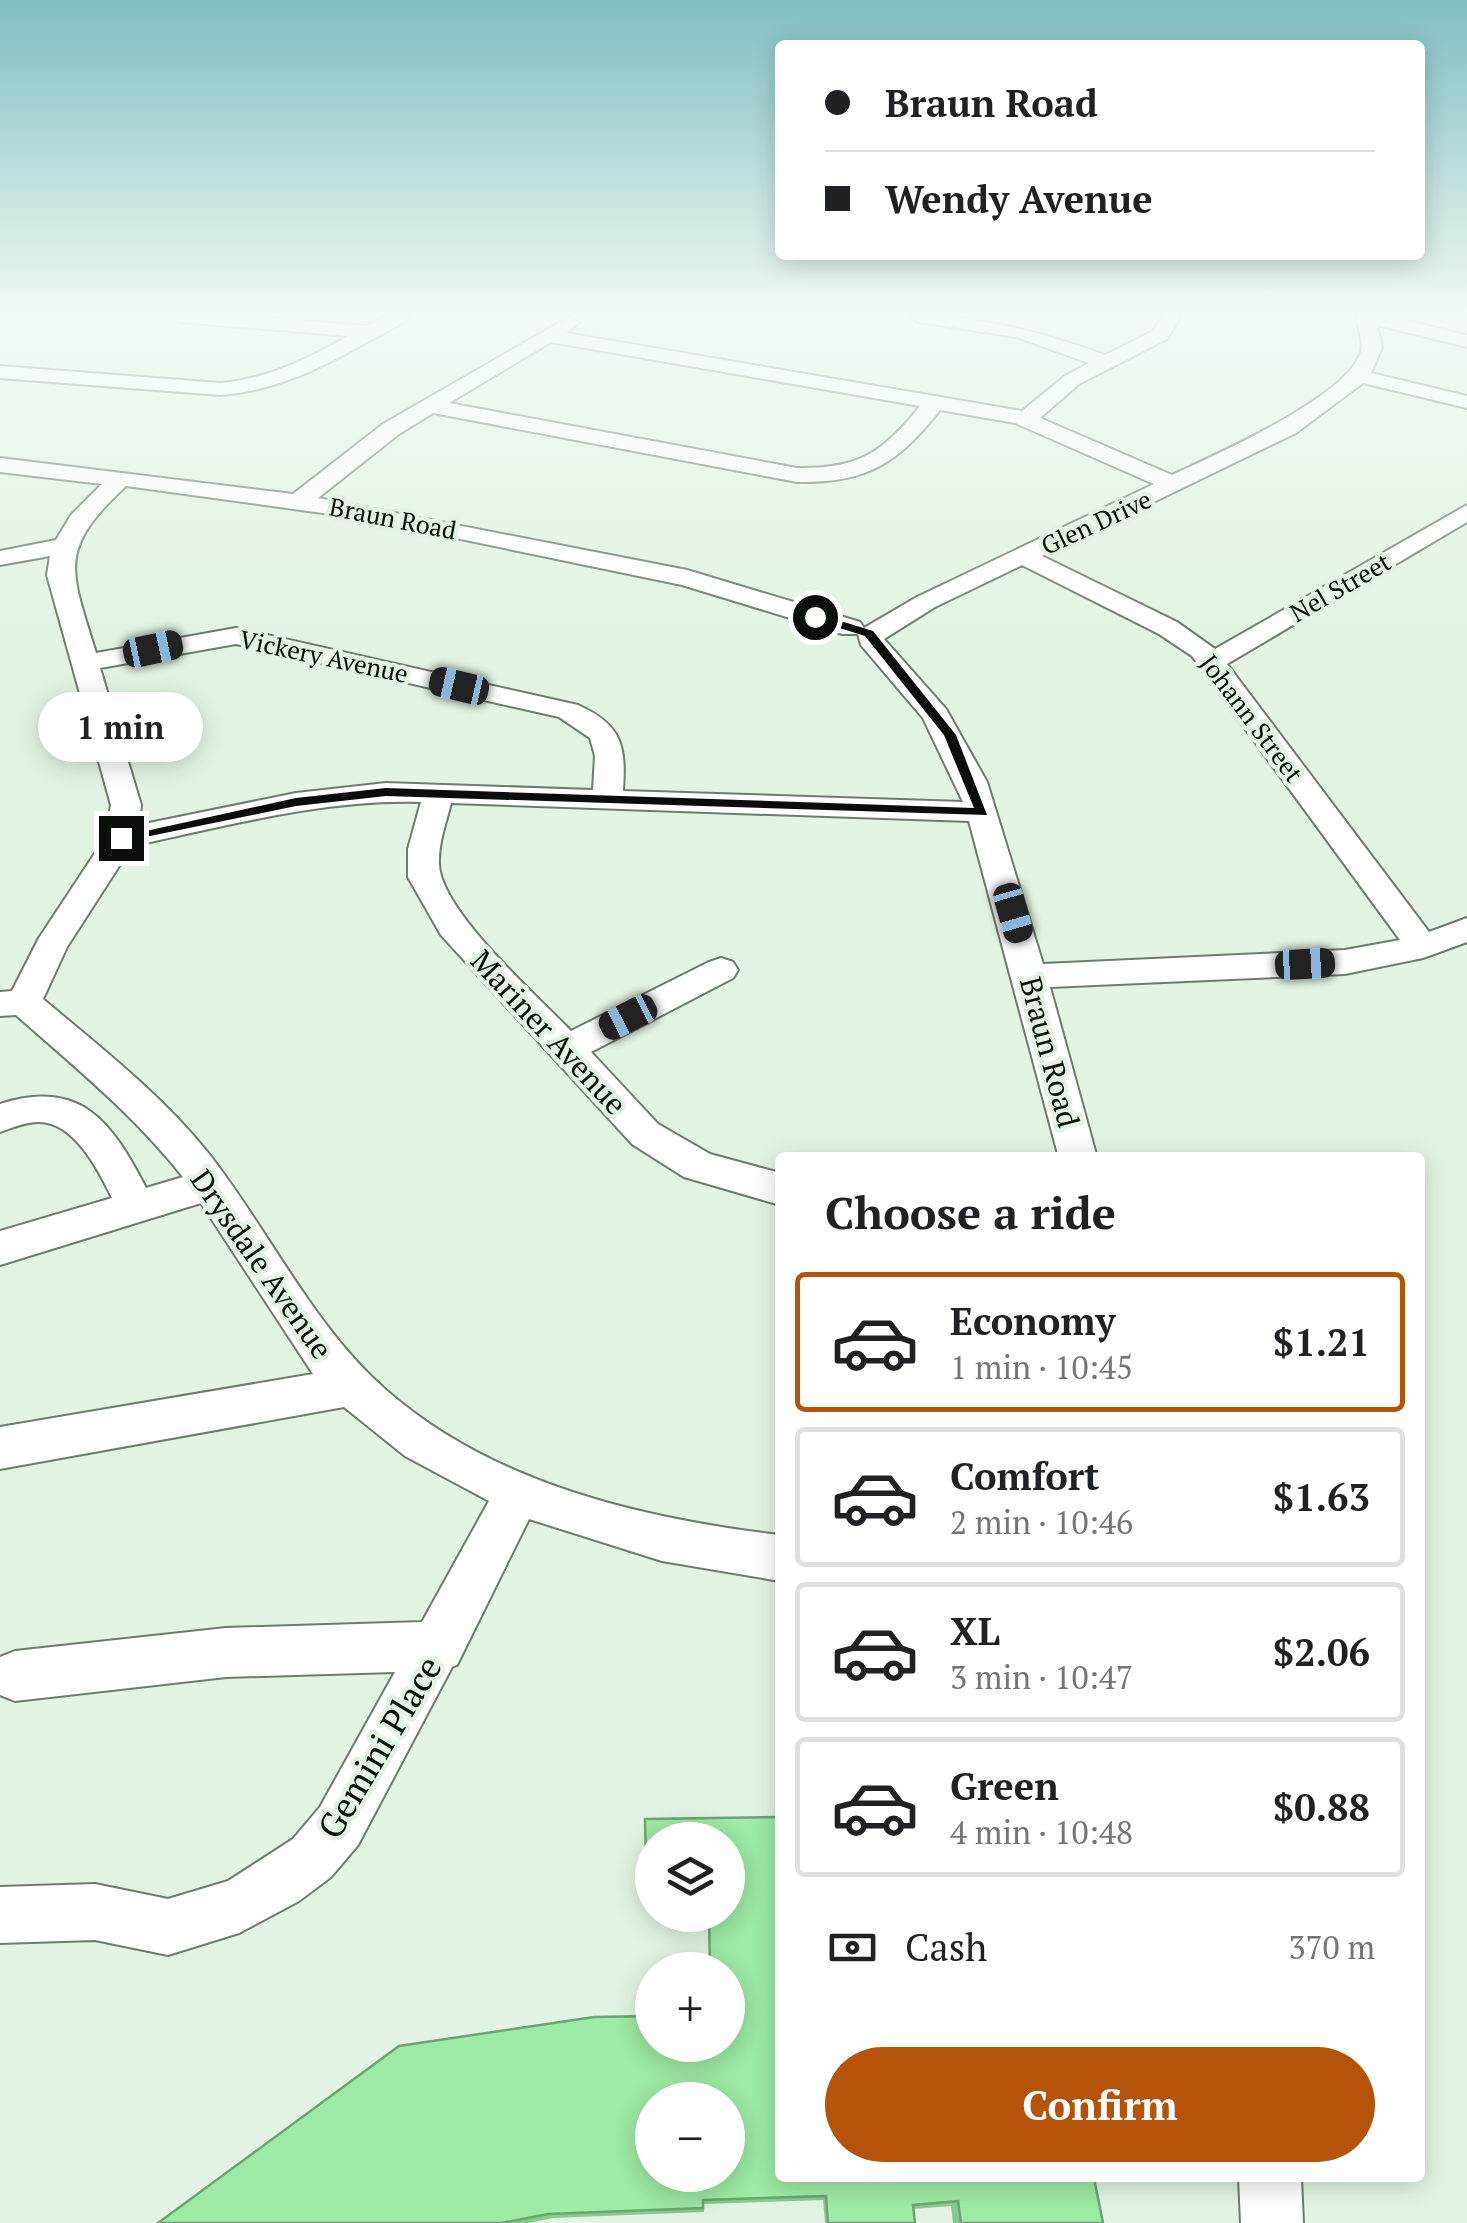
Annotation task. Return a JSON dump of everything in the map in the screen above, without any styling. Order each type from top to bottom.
[{"type":"street","points":[[300,500],[405,420]]},
{"type":"street","points":[[503,420],[797,474],[831,476],[858,469],[894,451],[920,420]]},
{"type":"street","points":[[1027,420],[1176,485]]},
{"type":"street","name":"Glen Drive","points":[[856,635],[1176,485],[1299,420]]},
{"type":"street","name":"Braun Road","points":[[0,464],[300,500],[670,574],[780,606],[856,635],[900,677],[950,735],[982,812],[1076,1152]]},
{"type":"street","points":[[12,1003],[121,838],[126,805],[60,576],[64,546],[86,511],[122,478]]},
{"type":"street","name":"Nel Street","points":[[1213,662],[1467,512]]},
{"type":"street","points":[[5,588],[0,560],[64,546]]},
{"type":"street","name":"Johann Street","points":[[1023,556],[1168,628],[1213,662],[1424,947]]},
{"type":"street","name":"Vickery Avenue","points":[[86,663],[236,636],[568,711],[586,718],[606,735],[610,746],[607,800]]},
{"type":"street","points":[[121,838],[358,793],[982,812]]},
{"type":"street","name":"Mariner Avenue","points":[[438,794],[421,865],[428,897],[608,1098],[664,1148],[724,1176],[775,1188]]},
{"type":"street","points":[[1030,976],[1344,962],[1424,947],[1467,929]]},
{"type":"street","points":[[566,1048],[721,970]]},
{"type":"street","name":"Drysdale Avenue","points":[[12,1003],[138,1101],[176,1142],[334,1367],[412,1436],[464,1467],[519,1492],[672,1542],[775,1557]]},
{"type":"street","points":[[0,1118],[38,1108],[64,1114],[92,1134],[108,1153],[136,1206]]},
{"type":"street","points":[[0,1248],[208,1185]]},
{"type":"street","points":[[0,1448],[354,1386]]},
{"type":"street","name":"Gemini Place","points":[[0,1915],[95,1912],[168,1927],[239,1905],[312,1858],[339,1826],[519,1492]]},
{"type":"street","points":[[15,1676],[204,1652],[438,1647]]},
{"type":"street","points":[[1270,2182],[1272,2223]]},
{"type":"building","points":[[775,1817],[775,2182],[1095,2182],[1103,2223],[961,2223],[958,2201],[913,2205],[915,2223],[828,2223],[826,2196],[703,2200],[703,2208],[548,2214],[501,2223],[158,2223],[399,2046],[594,2017],[635,2016],[635,2062],[745,2062],[745,1952],[710,1952],[709,1932],[745,1932],[745,1822],[645,1819]]},
{"type":"route","points":[[121,838],[296,802],[386,792],[982,812],[950,735],[900,677],[869,633],[815,617]]}]
